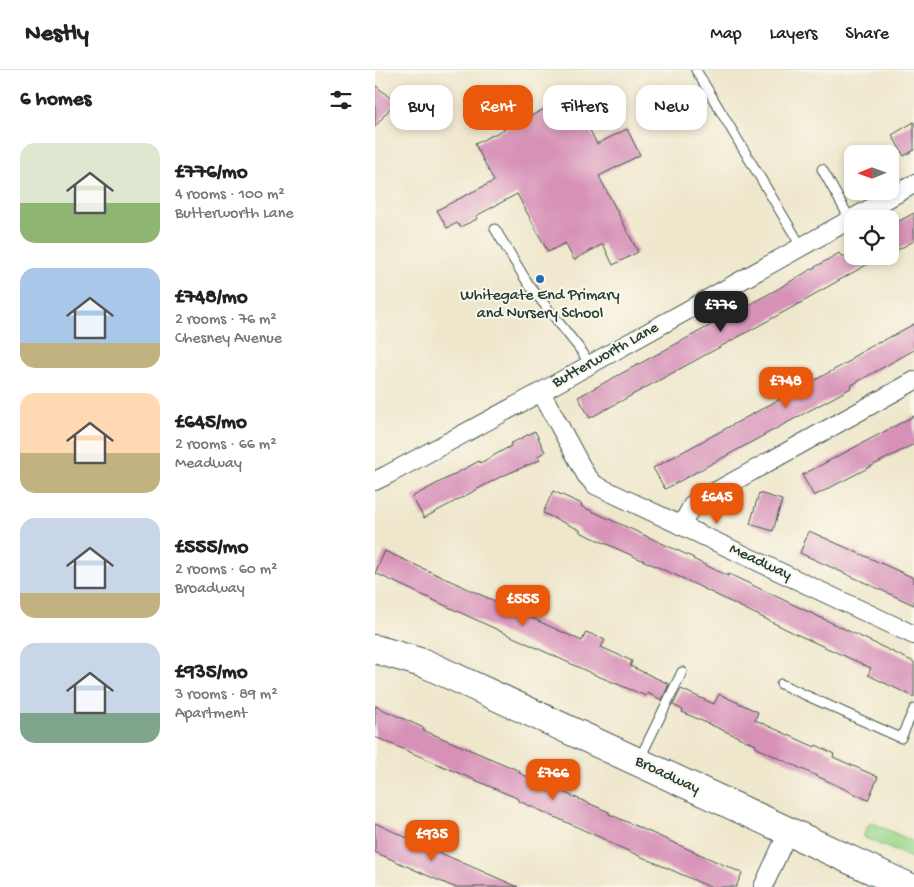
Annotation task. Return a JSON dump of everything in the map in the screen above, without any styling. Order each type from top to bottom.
[{"type":"highway","name":"Broadway","points":[[375,631],[426,664],[909,887]]},
{"type":"highway","name":"Broadway","points":[[375,649],[426,664]]},
{"type":"street","name":"Butterworth Lane","points":[[866,210],[914,184]]},
{"type":"street","name":"Butterworth Lane","points":[[375,480],[541,392],[844,222]]},
{"type":"street","points":[[681,526],[693,504],[914,381]]},
{"type":"street","name":"Meadway","points":[[541,392],[586,475],[595,484],[914,635]]},
{"type":"street","points":[[763,887],[788,832]]},
{"type":"lane","points":[[696,70],[801,246]]},
{"type":"lane","points":[[822,170],[845,210]]},
{"type":"lane","points":[[495,230],[529,285],[583,353],[589,365]]},
{"type":"lane","points":[[638,763],[682,672]]},
{"type":"lane","points":[[781,684],[901,738],[914,709]]},
{"type":"green space","points":[[870,822],[914,842],[914,859],[863,837]]},
{"type":"building","points":[[375,85],[390,98],[390,108],[375,127]]},
{"type":"building","points":[[543,110],[543,130],[590,130],[597,144],[627,129],[640,155],[599,176],[638,252],[613,265],[603,244],[574,260],[565,243],[548,252],[517,194],[476,216],[477,219],[460,227],[457,223],[447,228],[437,210],[494,181],[475,144],[503,130],[533,130],[533,115]]},
{"type":"building","points":[[914,122],[914,150],[904,156],[892,135]]},
{"type":"building","points":[[914,213],[914,241],[899,249],[899,221]]},
{"type":"building","points":[[839,253],[841,256],[844,256],[844,265],[866,265],[590,418],[578,397],[776,290]]},
{"type":"building","points":[[914,324],[914,350],[850,386],[851,388],[665,489],[653,468],[852,360],[851,358]]},
{"type":"building","points":[[914,416],[914,444],[814,496],[802,475]]},
{"type":"building","points":[[535,431],[545,452],[538,456],[540,460],[500,477],[424,518],[412,497],[479,461],[480,463]]},
{"type":"building","points":[[553,491],[728,576],[729,574],[914,662],[914,697],[868,675],[871,668],[543,513]]},
{"type":"building","points":[[759,493],[782,500],[773,531],[750,524]]},
{"type":"building","points":[[809,531],[914,578],[914,605],[800,553]]},
{"type":"building","points":[[385,551],[582,641],[586,632],[605,640],[601,647],[632,661],[630,666],[669,684],[662,700],[647,693],[646,696],[593,674],[375,573]]},
{"type":"building","points":[[681,689],[714,704],[719,694],[758,712],[755,720],[815,747],[816,745],[834,754],[833,757],[878,777],[868,800],[755,747],[756,745],[682,712],[683,710],[673,705]]},
{"type":"building","points":[[375,706],[424,728],[423,730],[520,771],[519,773],[742,873],[736,887],[710,887],[519,801],[519,799],[375,737]]},
{"type":"building","points":[[375,823],[518,887],[454,887],[433,878],[375,852]]},
{"type":"place","name":"Whitegate End Primary and Nursery School","points":[[540,279]]}]
